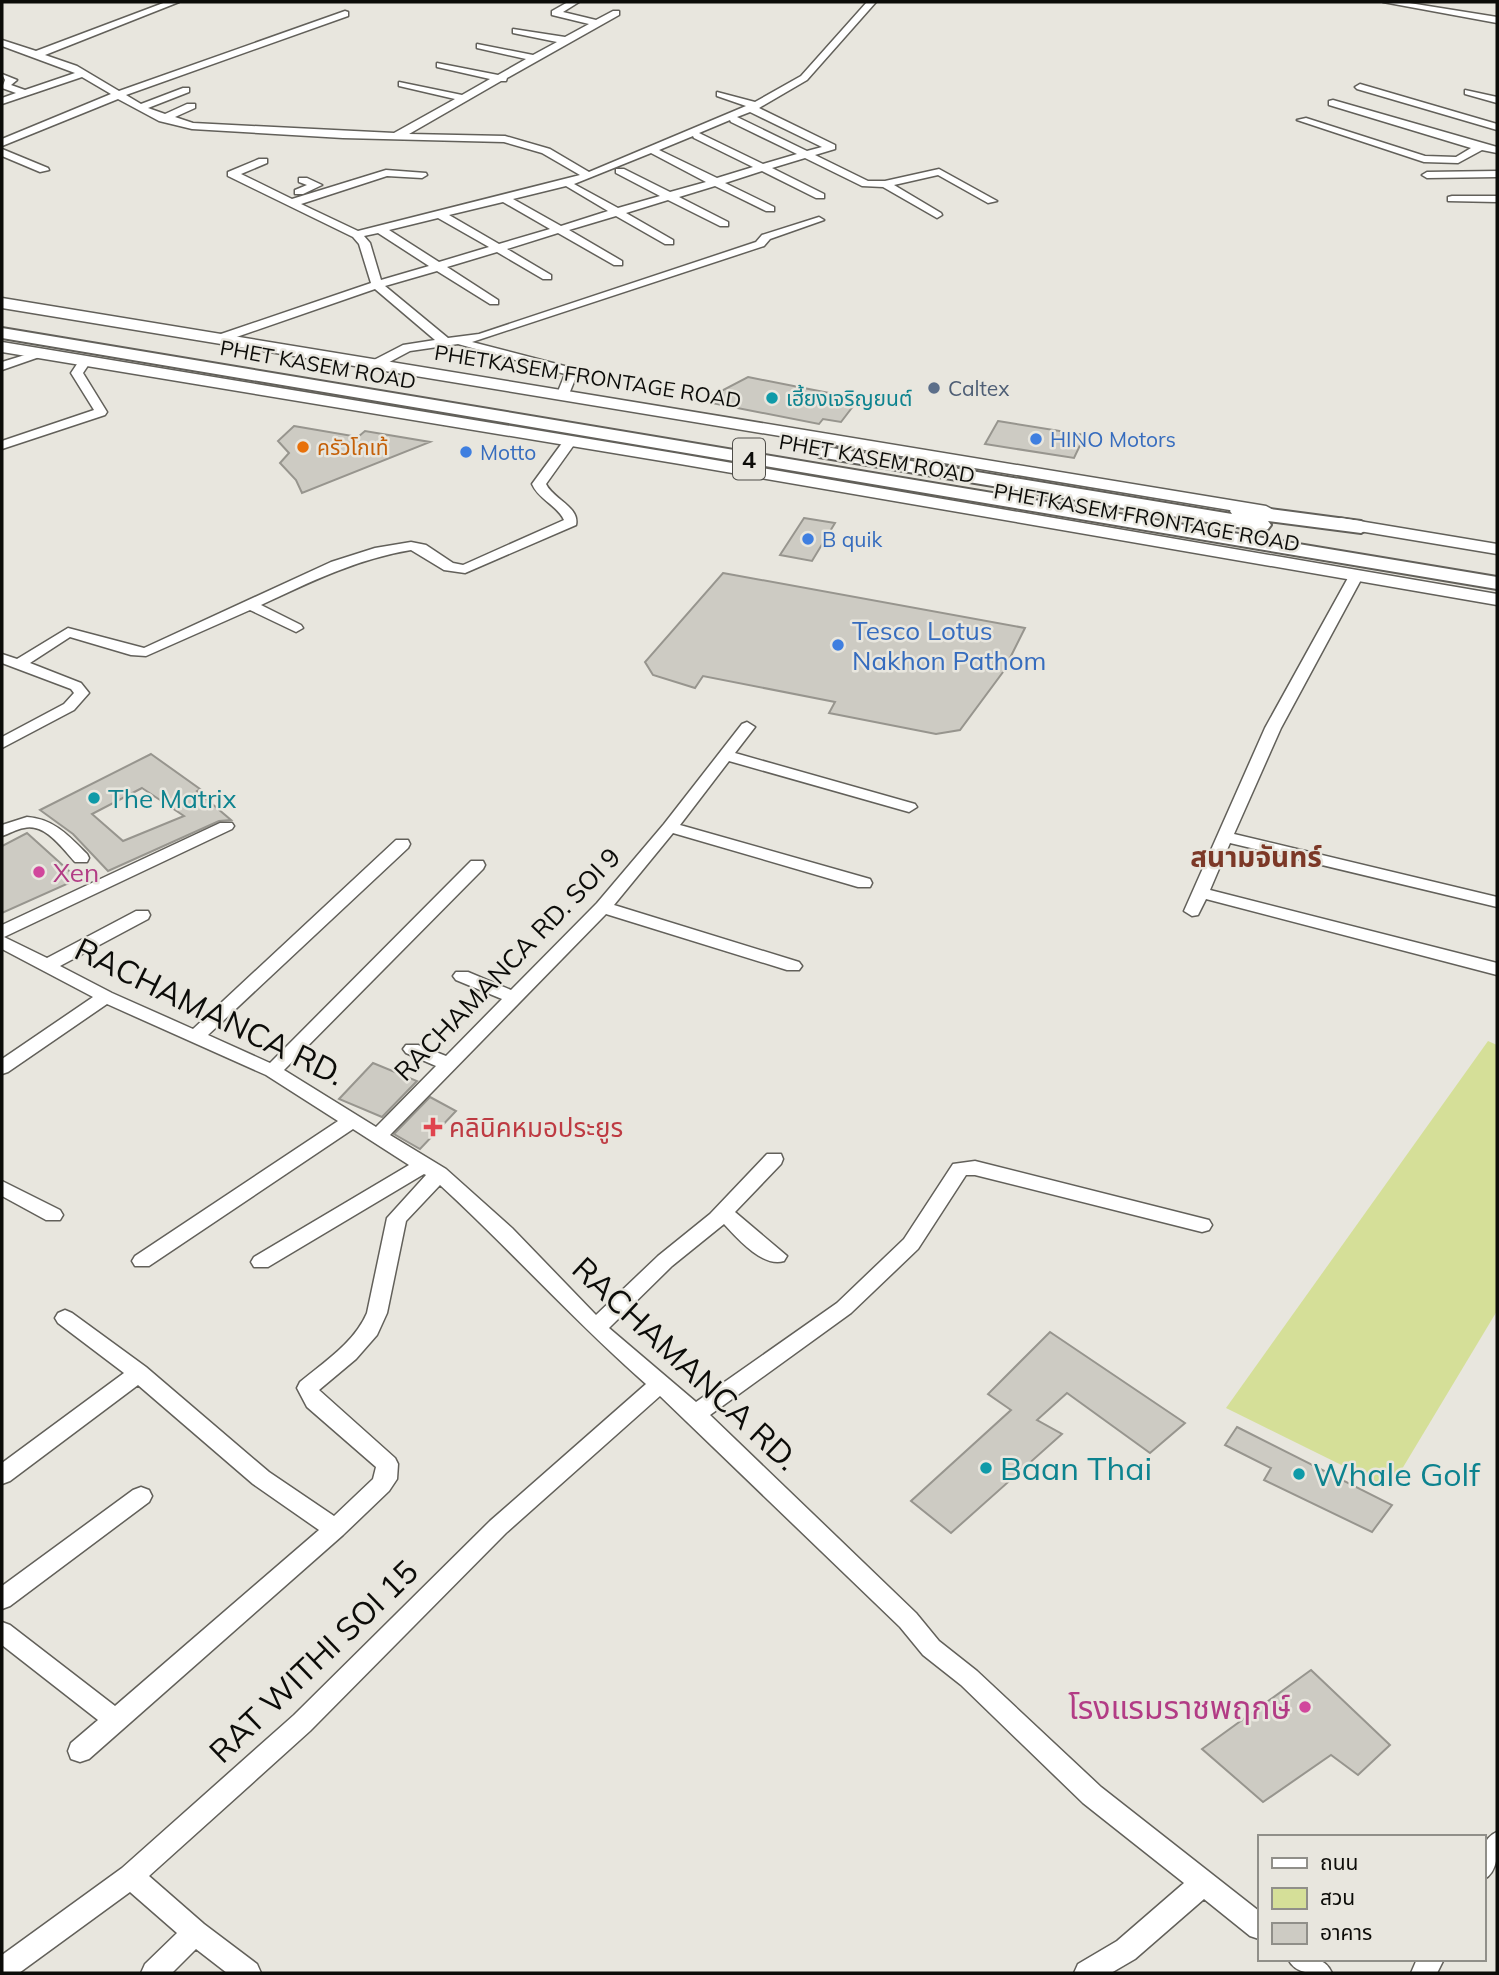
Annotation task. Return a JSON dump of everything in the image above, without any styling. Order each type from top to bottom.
[{"type":"highway","name":"PHET KASEM ROAD","points":[[3,318],[988,489],[1497,583]]},
{"type":"highway","name":"PHET KASEM ROAD","points":[[988,489],[1497,565]]},
{"type":"highway","points":[[988,489],[1361,527]]},
{"type":"highway","points":[[988,489],[1356,576]]},
{"type":"main road","name":"PHETKASEM FRONTAGE ROAD","points":[[3,318],[222,338],[1497,549]]},
{"type":"main road","name":"PHETKASEM FRONTAGE ROAD","points":[[2,347],[1497,600]]},
{"type":"street","points":[[142,2],[157,8]]},
{"type":"street","points":[[35,55],[174,2]]},
{"type":"street","points":[[574,2],[555,13],[597,23]]},
{"type":"street","points":[[357,235],[589,176],[753,107],[804,78],[872,2]]},
{"type":"street","points":[[1388,2],[1497,20]]},
{"type":"street","points":[[1428,2],[1497,13]]},
{"type":"street","points":[[396,137],[616,13]]},
{"type":"street","points":[[2,143],[120,94],[345,14]]},
{"type":"street","points":[[516,31],[569,41]]},
{"type":"street","points":[[2,43],[83,74],[163,119],[205,128],[505,139],[546,150],[589,176]]},
{"type":"street","points":[[480,46],[537,59]]},
{"type":"street","points":[[440,65],[503,79]]},
{"type":"street","points":[[2,101],[83,74]]},
{"type":"street","points":[[3,82],[25,93]]},
{"type":"street","points":[[402,84],[466,99]]},
{"type":"street","points":[[1360,87],[1497,127]]},
{"type":"street","points":[[140,108],[186,90]]},
{"type":"street","points":[[1468,92],[1497,100]]},
{"type":"street","points":[[222,338],[377,285],[831,147],[753,107],[719,94]]},
{"type":"street","points":[[1333,103],[1497,150]]},
{"type":"street","points":[[163,119],[191,106]]},
{"type":"street","points":[[735,120],[866,184],[885,184],[939,172],[992,201]]},
{"type":"street","points":[[1302,120],[1424,159],[1458,160],[1480,147]]},
{"type":"street","points":[[698,136],[820,196]]},
{"type":"street","points":[[2,152],[44,170]]},
{"type":"street","points":[[656,152],[770,209]]},
{"type":"street","points":[[2,167],[19,160]]},
{"type":"street","points":[[263,160],[232,174],[357,235],[364,243],[377,285],[452,342],[572,372],[563,394]]},
{"type":"street","points":[[620,171],[724,224]]},
{"type":"street","points":[[287,201],[386,173],[422,175]]},
{"type":"street","points":[[1427,175],[1497,174]]},
{"type":"street","points":[[287,201],[317,185],[303,180]]},
{"type":"street","points":[[885,184],[937,215]]},
{"type":"street","points":[[571,186],[669,242]]},
{"type":"street","points":[[504,198],[618,263]]},
{"type":"street","points":[[1451,199],[1497,199]]},
{"type":"street","points":[[438,214],[547,277]]},
{"type":"street","points":[[376,364],[407,348],[481,337],[760,244],[766,237],[819,220]]},
{"type":"street","points":[[379,229],[494,302]]},
{"type":"street","points":[[2,366],[42,354]]},
{"type":"street","points":[[2,445],[101,412],[76,373],[85,361]]},
{"type":"street","points":[[19,664],[59,635],[73,631],[136,652],[146,652],[336,565],[380,551],[411,546],[421,548],[449,567],[465,569],[571,522],[563,510],[544,495],[539,484],[570,442]]},
{"type":"street","points":[[1192,911],[1273,728],[1356,576]]},
{"type":"street","points":[[251,605],[296,628]]},
{"type":"street","points":[[2,657],[76,686],[82,697],[2,743]]},
{"type":"street","name":"RACHAMANCA RD. SOI 9","points":[[379,1135],[603,907],[670,828],[747,727]]},
{"type":"street","points":[[726,755],[909,807]]},
{"type":"street","points":[[2,831],[23,822],[46,824],[81,858]]},
{"type":"street","points":[[2,932],[226,826]]},
{"type":"street","points":[[670,828],[864,883]]},
{"type":"street","points":[[1227,837],[1497,902]]},
{"type":"street","points":[[195,1037],[402,844]]},
{"type":"street","points":[[272,1071],[477,865]]},
{"type":"street","points":[[1201,894],[1497,969]]},
{"type":"street","points":[[603,907],[793,966]]},
{"type":"street","points":[[46,966],[142,915]]},
{"type":"street","name":"RACHAMANCA RD.","points":[[2,942],[106,998],[272,1071],[432,1169],[505,1233],[596,1328],[695,1414],[908,1620],[931,1648],[969,1678],[1092,1795],[1258,1926]]},
{"type":"street","points":[[462,976],[515,998]]},
{"type":"street","points":[[2,1068],[106,998]]},
{"type":"street","points":[[412,1049],[447,1064]]},
{"type":"street","points":[[142,1261],[352,1120]]},
{"type":"street","points":[[596,1328],[665,1261],[698,1237],[774,1159]]},
{"type":"street","points":[[695,1414],[844,1308],[911,1244],[960,1169],[975,1168],[1202,1225]]},
{"type":"street","points":[[261,1262],[432,1169]]},
{"type":"street","points":[[80,1751],[335,1529],[386,1479],[387,1465],[314,1401],[307,1388],[349,1353],[370,1329],[377,1313],[400,1211],[432,1169]]},
{"type":"street","points":[[2,1188],[53,1215]]},
{"type":"street","points":[[723,1212],[749,1237],[777,1256]]},
{"type":"street","points":[[65,1318],[139,1373],[261,1478],[335,1529]]},
{"type":"street","points":[[2,1475],[139,1373]]},
{"type":"street","name":"RAT WITHI SOI 15","points":[[2,1970],[131,1876],[302,1723],[498,1527],[659,1385]]},
{"type":"street","points":[[2,1599],[141,1496]]},
{"type":"street","points":[[2,1632],[116,1720]]},
{"type":"street","points":[[1485,1865],[1497,1844]]},
{"type":"street","points":[[131,1876],[195,1933],[248,1973]]},
{"type":"street","points":[[1087,1973],[1126,1950],[1203,1883]]},
{"type":"street","points":[[154,1973],[195,1933]]},
{"type":"street","points":[[1304,1961],[1319,1973]]},
{"type":"green space","points":[[1488,1041],[1497,1045],[1497,1311],[1390,1489],[1226,1408]]},
{"type":"building","name":"เฮี้ยงเจริญยนต์","points":[[748,377],[839,395],[834,401],[854,405],[841,422],[823,419],[819,424],[702,401]]},
{"type":"building","name":"HINO Motors","points":[[998,421],[1085,435],[1074,458],[985,444]]},
{"type":"building","points":[[294,426],[358,437],[365,431],[430,442],[302,493],[296,480],[280,463],[289,453],[278,441]]},
{"type":"building","name":"B quik","points":[[804,518],[835,523],[812,561],[780,555]]},
{"type":"building","name":"Tesco Lotus Nakhon Pathom","points":[[723,573],[1025,628],[1003,672],[960,730],[936,734],[829,713],[835,702],[703,676],[695,688],[653,675],[645,662]]},
{"type":"building","points":[[151,754],[200,789],[197,791],[231,820],[219,821],[108,871],[73,834],[40,810]],"holes":[[[142,788],[184,816],[123,841],[92,814]]]},
{"type":"building","name":"Xen","points":[[27,833],[78,879],[2,913],[2,846]]},
{"type":"building","points":[[373,1063],[417,1081],[382,1117],[339,1099]]},
{"type":"building","points":[[430,1097],[456,1111],[420,1149],[394,1134]]},
{"type":"building","points":[[1050,1332],[1185,1423],[1150,1453],[1067,1393],[1037,1420],[1062,1434],[951,1533],[911,1501],[1011,1410],[988,1394]]},
{"type":"building","name":"Whale Golf","points":[[1237,1427],[1392,1505],[1372,1532],[1264,1480],[1271,1468],[1225,1445]]},
{"type":"building","name":"โรงแรมราชพฤกษ์","points":[[1311,1670],[1390,1745],[1358,1775],[1331,1755],[1263,1802],[1202,1749]]},
{"type":"place","name":"Caltex","points":[[934,388]]},
{"type":"place","name":"เฮี้ยงเจริญยนต์","points":[[772,398]]},
{"type":"place","name":"HINO Motors","points":[[1036,439]]},
{"type":"place","name":"ครัวโกเท้","points":[[303,447]]},
{"type":"place","name":"Motto","points":[[466,452]]},
{"type":"place","name":"B quik","points":[[808,539]]},
{"type":"place","name":"Tesco Lotus Nakhon Pathom","points":[[838,645]]},
{"type":"place","name":"The Matrix","points":[[94,798]]},
{"type":"place","name":"Xen","points":[[39,872]]},
{"type":"place","name":"คลินิคหมอประยูร","points":[[433,1127]]},
{"type":"place","name":"Baan Thai","points":[[986,1468]]},
{"type":"place","name":"Whale Golf","points":[[1299,1474]]},
{"type":"place","name":"โรงแรมราชพฤกษ์","points":[[1305,1707]]},
{"type":"district","name":"สนามจันทร์","points":[[1256,856]]}]
